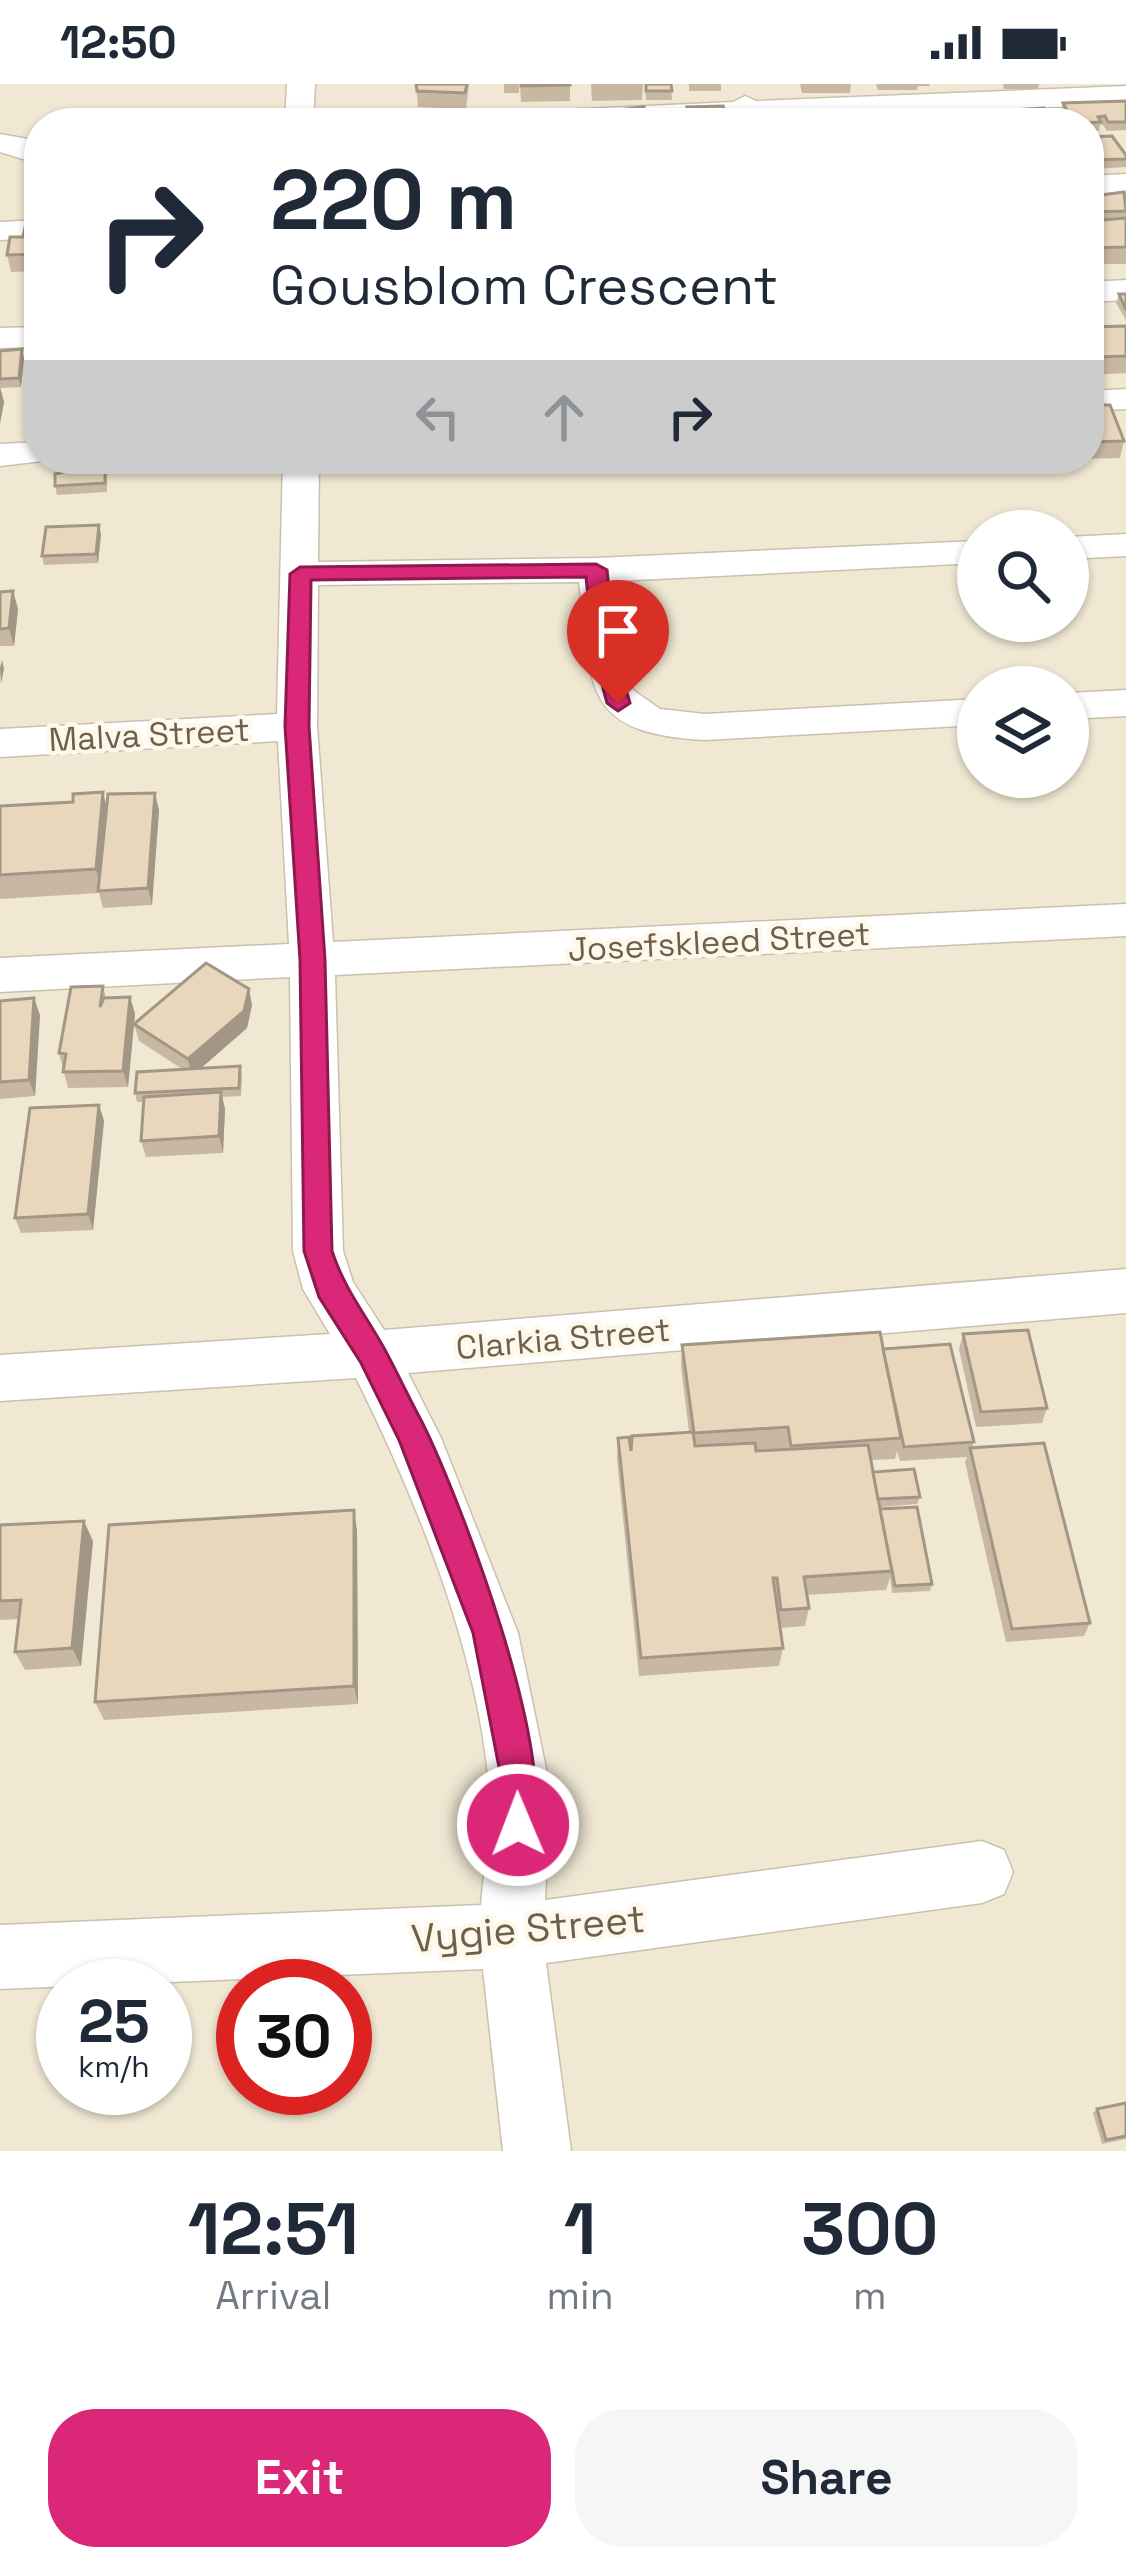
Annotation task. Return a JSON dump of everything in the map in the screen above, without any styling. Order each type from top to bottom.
[{"type":"street","points":[[633,108],[747,97],[1126,95]]},
{"type":"street","points":[[301,474],[297,726],[312,960],[318,1251],[329,1289],[371,1354],[414,1438],[494,1655],[520,1788],[512,1936],[537,2151]]},
{"type":"street","points":[[1089,547],[1126,545]]},
{"type":"street","points":[[300,574],[596,570],[957,553]]},
{"type":"street","points":[[596,570],[613,691],[618,703],[636,714],[662,724],[705,727],[957,713]]},
{"type":"street","points":[[1089,705],[1126,703]]},
{"type":"street","name":"Malva Street","points":[[0,742],[297,726]]},
{"type":"street","name":"Josefskleed Street","points":[[0,975],[1126,920]]},
{"type":"street","name":"Clarkia Street","points":[[0,1378],[371,1354],[1126,1291]]},
{"type":"street","name":"Vygie Street","points":[[0,1957],[512,1936],[982,1872]]},
{"type":"shaded area","points":[[0,84],[1126,84],[1126,2151],[0,2151]]},
{"type":"building","points":[[416,84],[467,84],[465,93],[417,91]]},
{"type":"building","points":[[646,84],[671,84],[672,91],[646,91]]},
{"type":"building","points":[[1126,101],[1126,122],[1108,122],[1104,108],[1066,108],[1063,103]]},
{"type":"building","points":[[1104,136],[1112,136],[1126,159],[1104,160]]},
{"type":"building","points":[[1124,192],[1126,211],[1104,212],[1104,195]]},
{"type":"building","points":[[1126,218],[1126,247],[1104,248],[1104,220]]},
{"type":"building","points":[[24,232],[24,254],[7,255],[10,237],[23,237]]},
{"type":"building","points":[[1126,326],[1126,356],[1104,357],[1104,327]]},
{"type":"building","points":[[22,349],[19,378],[0,379],[0,351]]},
{"type":"building","points":[[1104,405],[1110,405],[1124,441],[1104,442]]},
{"type":"building","points":[[55,474],[105,474],[105,483],[55,486]]},
{"type":"building","points":[[99,525],[96,554],[42,556],[46,527]]},
{"type":"building","points":[[13,591],[9,628],[0,629],[0,592]]},
{"type":"building","points":[[103,792],[96,869],[0,875],[0,806],[73,802],[73,794]]},
{"type":"building","points":[[155,793],[148,888],[98,891],[108,794]]},
{"type":"building","points":[[206,963],[249,989],[244,1011],[188,1059],[134,1024]]},
{"type":"building","points":[[103,986],[100,1007],[104,998],[130,997],[123,1071],[63,1072],[66,1054],[59,1053],[71,987]]},
{"type":"building","points":[[34,998],[29,1080],[0,1082],[0,1001]]},
{"type":"building","points":[[240,1066],[239,1088],[135,1093],[137,1072]]},
{"type":"building","points":[[221,1092],[219,1136],[141,1141],[144,1097]]},
{"type":"building","points":[[99,1105],[88,1214],[15,1218],[30,1108]]},
{"type":"building","points":[[1028,1330],[1047,1408],[981,1412],[963,1334]]},
{"type":"building","points":[[880,1332],[901,1438],[791,1446],[788,1427],[694,1433],[682,1345]]},
{"type":"building","points":[[950,1344],[974,1442],[904,1447],[883,1349]]},
{"type":"building","points":[[693,1432],[695,1446],[755,1443],[756,1451],[868,1445],[892,1571],[804,1577],[809,1608],[781,1610],[777,1578],[773,1578],[783,1648],[641,1658],[618,1438],[629,1437],[631,1451],[632,1436]]},
{"type":"building","points":[[1044,1443],[1090,1623],[1012,1629],[970,1448]]},
{"type":"building","points":[[914,1469],[920,1497],[878,1499],[873,1472]]},
{"type":"building","points":[[917,1507],[932,1584],[895,1586],[880,1509]]},
{"type":"building","points":[[354,1510],[354,1686],[95,1702],[109,1525]]},
{"type":"building","points":[[84,1521],[72,1648],[15,1652],[21,1600],[0,1601],[0,1525]]},
{"type":"building","points":[[1126,2103],[1126,2136],[1106,2140],[1097,2109]]},
{"type":"route","points":[[518,1825],[520,1788],[510,1721],[489,1633],[414,1438],[371,1354],[329,1289],[318,1251],[312,960],[297,726],[300,574],[596,570],[605,655],[618,703]]}]
